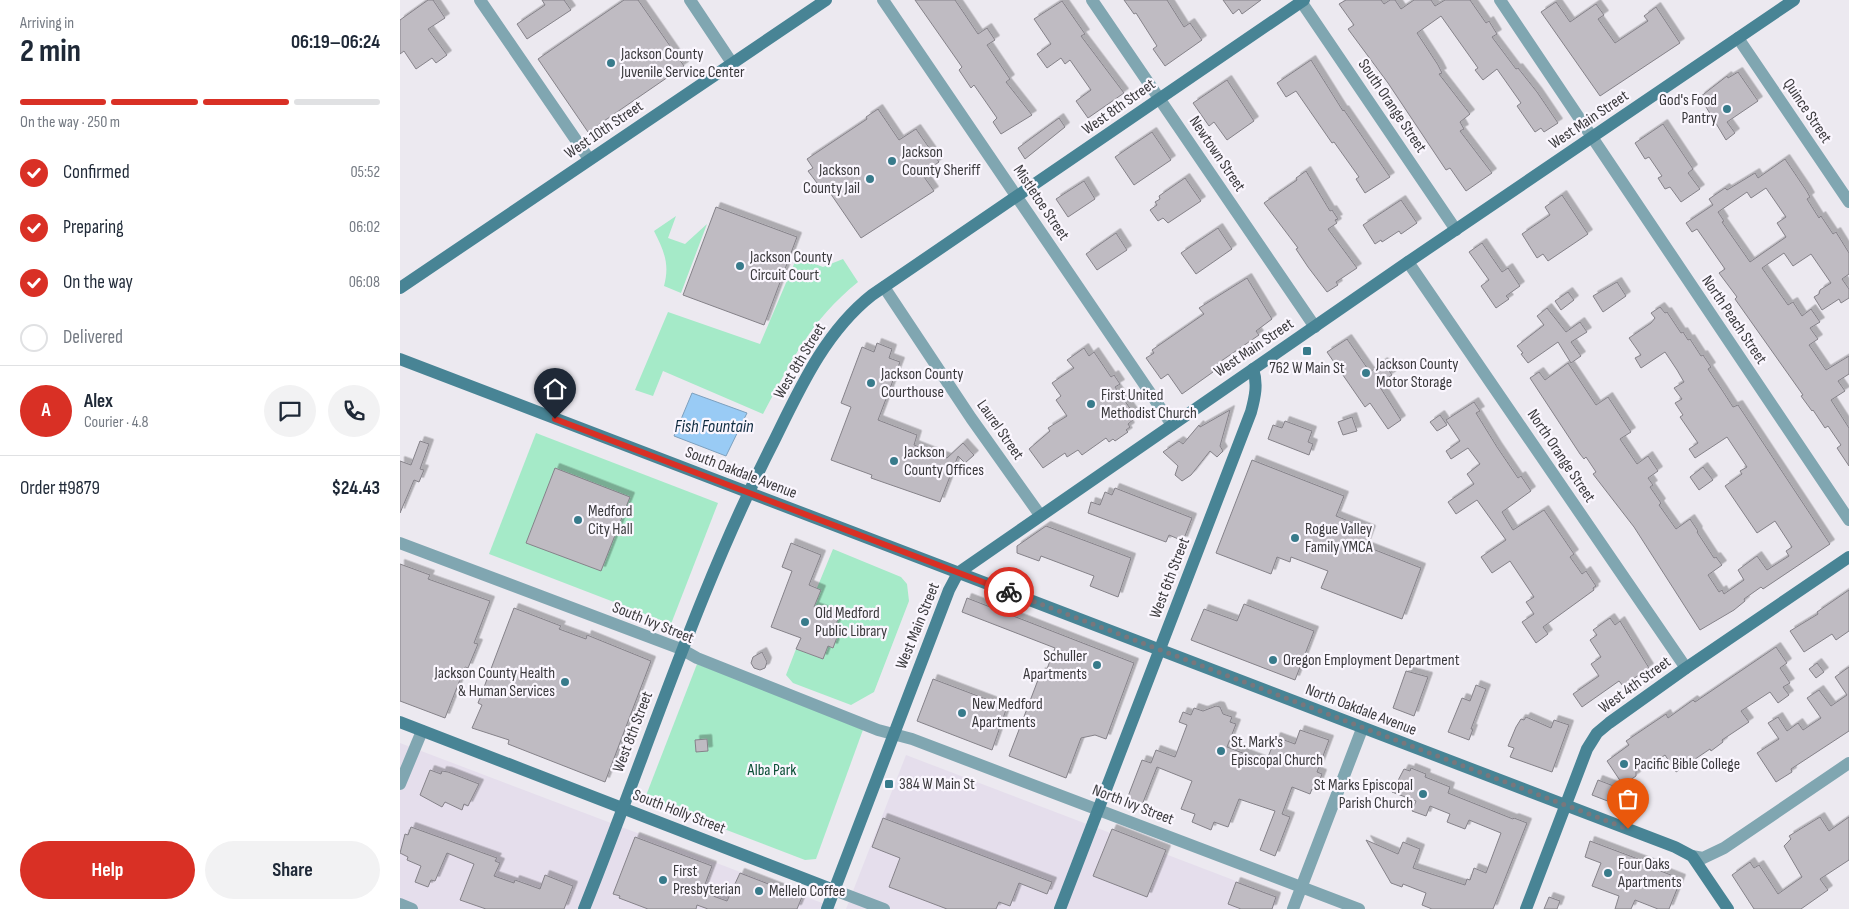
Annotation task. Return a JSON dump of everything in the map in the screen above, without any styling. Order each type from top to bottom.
[{"type":"street","points":[[480,0],[589,159]]},
{"type":"street","points":[[690,0],[732,63]]},
{"type":"street","name":"West 10th Street","points":[[400,288],[826,0]]},
{"type":"street","name":"Mistletoe Street","points":[[883,0],[1172,425]]},
{"type":"street","name":"Newtown Street","points":[[1092,0],[1315,327]]},
{"type":"street","name":"North Peach Street","points":[[1500,0],[1849,520]]},
{"type":"street","name":"West Main Street","points":[[827,909],[949,590],[958,573],[1408,262],[1794,0]]},
{"type":"street","name":"West 8th Street","points":[[584,909],[681,650],[747,493],[802,385],[835,332],[857,307],[884,287],[1302,1]]},
{"type":"street","name":"South Orange Street","points":[[1302,1],[1456,230]]},
{"type":"street","name":"Quince Street","points":[[1738,38],[1849,202]]},
{"type":"street","name":"North Orange Street","points":[[1408,262],[1686,668]]},
{"type":"street","name":"Laurel Street","points":[[884,287],[971,418],[1040,515]]},
{"type":"street","name":"South Oakdale Avenue","points":[[400,359],[958,573]]},
{"type":"street","name":"West 6th Street","points":[[1060,909],[1251,412],[1256,396],[1257,379],[1254,369]]},
{"type":"street","name":"South Ivy Street","points":[[400,543],[681,650],[697,658],[894,734]]},
{"type":"street","name":"West 4th Street","points":[[1526,909],[1587,749],[1597,733],[1686,668],[1849,557]]},
{"type":"street","name":"North Oakdale Avenue","points":[[958,573],[1160,649],[1362,729],[1675,847],[1692,856],[1728,909]]},
{"type":"street","name":"South Holly Street","points":[[400,722],[834,890]]},
{"type":"street","points":[[1293,909],[1362,729]]},
{"type":"street","points":[[400,784],[422,731]]},
{"type":"street","name":"North Ivy Street","points":[[894,734],[1360,909]]},
{"type":"street","points":[[1692,856],[1703,858],[1724,848],[1849,763]]},
{"type":"street","points":[[834,890],[884,909]]},
{"type":"street","points":[[400,904],[412,909]]},
{"type":"shaded area","points":[[400,743],[838,909],[400,909]]},
{"type":"shaded area","points":[[906,755],[1278,897],[1273,909],[846,909]]},
{"type":"green space","points":[[676,216],[668,238],[685,244],[707,224],[681,293],[664,286],[666,278],[665,258],[654,231]]},
{"type":"green space","points":[[797,257],[823,267],[843,259],[858,282],[827,311],[803,342],[763,414],[663,371],[653,396],[635,390],[668,312],[760,344]]},
{"type":"green space","points":[[536,433],[718,503],[671,624],[489,554]]},
{"type":"green space","points":[[833,549],[901,577],[907,584],[909,601],[874,692],[851,705],[793,683],[786,675],[796,649],[823,659],[828,646],[833,648],[839,632],[834,630],[814,607],[821,590],[817,588]]},
{"type":"green space","name":"Alba Park","points":[[697,664],[864,727],[816,859],[805,860],[648,800],[647,793]]},
{"type":"water","name":"Fish Fountain","points":[[692,393],[747,413],[726,456],[674,436]]},
{"type":"water","points":[[752,762],[757,762],[760,765],[753,777],[748,773]]},
{"type":"building","points":[[428,0],[433,0],[445,18],[428,29],[447,55],[436,63],[432,58],[416,69],[404,51],[400,54],[400,20]]},
{"type":"building","points":[[542,0],[564,0],[571,10],[527,39],[517,24],[545,5]]},
{"type":"building","name":"Jackson County Juvenile Service Center","points":[[624,0],[638,0],[684,66],[588,132],[538,59]]},
{"type":"building","points":[[915,0],[955,0],[978,34],[987,28],[995,40],[987,45],[1010,79],[1006,82],[1032,115],[1001,134],[993,122],[997,118],[974,85],[971,88],[959,70],[962,67]]},
{"type":"building","points":[[1124,0],[1167,0],[1184,27],[1190,23],[1202,40],[1165,66],[1153,49],[1157,46],[1136,13],[1134,14]]},
{"type":"building","points":[[1223,0],[1261,0],[1242,14],[1239,9],[1233,14]]},
{"type":"building","points":[[1346,0],[1381,0],[1384,4],[1390,0],[1395,0],[1401,9],[1414,0],[1431,0],[1435,6],[1445,0],[1470,0],[1486,23],[1489,21],[1497,34],[1492,37],[1516,69],[1518,68],[1537,92],[1558,123],[1544,132],[1541,128],[1535,132],[1517,106],[1521,103],[1497,69],[1483,80],[1475,70],[1478,68],[1441,16],[1417,33],[1438,65],[1442,73],[1439,74],[1470,114],[1460,122],[1464,129],[1460,131],[1492,173],[1466,191],[1450,168],[1446,170],[1388,83],[1348,29],[1354,25],[1339,4]]},
{"type":"building","points":[[1062,1],[1085,34],[1081,36],[1124,93],[1088,118],[1076,101],[1091,90],[1070,60],[1065,64],[1061,58],[1047,68],[1037,54],[1051,44],[1034,19]]},
{"type":"building","points":[[1556,2],[1570,22],[1596,4],[1604,15],[1598,19],[1615,43],[1648,21],[1644,16],[1656,7],[1680,43],[1600,96],[1541,12]]},
{"type":"building","points":[[1311,60],[1343,111],[1390,177],[1365,193],[1356,179],[1359,177],[1334,142],[1332,143],[1296,91],[1286,97],[1277,83]]},
{"type":"building","name":"God's Food Pantry","points":[[1738,72],[1758,101],[1727,122],[1735,133],[1726,140],[1700,97],[1727,76],[1728,78]]},
{"type":"building","points":[[1227,80],[1254,121],[1227,140],[1214,122],[1209,126],[1193,103]]},
{"type":"building","name":"Jackson County Jail","points":[[878,109],[899,140],[916,129],[939,162],[922,174],[934,191],[861,238],[824,184],[820,187],[808,171],[813,168],[807,159],[867,119],[866,117]]},
{"type":"building","points":[[1059,118],[1065,127],[1025,159],[1018,148]]},
{"type":"building","points":[[1663,124],[1693,169],[1688,173],[1700,189],[1681,202],[1670,187],[1665,189],[1658,178],[1662,176],[1649,157],[1645,159],[1635,143]]},
{"type":"building","points":[[1152,132],[1171,160],[1134,185],[1115,157]]},
{"type":"building","points":[[1785,159],[1806,190],[1810,197],[1807,199],[1819,218],[1821,216],[1833,234],[1836,232],[1849,253],[1849,274],[1842,279],[1849,289],[1849,298],[1841,303],[1839,299],[1822,310],[1814,297],[1819,294],[1820,290],[1831,283],[1811,254],[1793,266],[1784,253],[1762,268],[1788,305],[1793,302],[1802,316],[1811,309],[1820,322],[1810,328],[1818,339],[1809,345],[1826,370],[1849,356],[1849,374],[1838,381],[1845,391],[1831,400],[1849,428],[1849,466],[1837,448],[1841,445],[1828,426],[1825,428],[1801,396],[1803,395],[1735,299],[1737,297],[1719,273],[1725,269],[1697,229],[1692,232],[1686,223],[1713,205],[1709,199],[1725,188],[1727,190],[1755,173],[1758,178]],"holes":[[[1766,188],[1786,217],[1777,223],[1786,237],[1750,262],[1722,222],[1724,221],[1718,212],[1747,192],[1751,198]]]},
{"type":"building","points":[[1306,171],[1330,211],[1332,210],[1338,219],[1335,220],[1337,223],[1328,229],[1357,268],[1336,282],[1338,285],[1327,292],[1296,249],[1298,248],[1264,203],[1297,180],[1296,178]]},
{"type":"building","points":[[1185,178],[1201,201],[1168,223],[1163,218],[1158,221],[1150,210],[1157,205],[1155,202],[1160,199],[1159,196]]},
{"type":"building","points":[[1084,181],[1095,199],[1068,217],[1056,199]]},
{"type":"building","points":[[1562,195],[1588,234],[1548,261],[1543,254],[1537,258],[1522,234],[1550,215],[1545,207]]},
{"type":"building","points":[[1401,200],[1417,223],[1401,234],[1399,231],[1382,242],[1381,240],[1375,244],[1363,225]]},
{"type":"building","name":"Jackson County Circuit Court","points":[[716,207],[797,237],[764,325],[683,295]]},
{"type":"building","points":[[1218,228],[1232,249],[1196,274],[1181,253]]},
{"type":"building","points":[[1116,233],[1127,250],[1097,270],[1086,254]]},
{"type":"building","points":[[1482,243],[1502,272],[1508,268],[1520,286],[1506,296],[1509,299],[1496,308],[1481,286],[1489,280],[1469,252]]},
{"type":"building","points":[[1247,278],[1272,319],[1256,331],[1259,335],[1211,368],[1213,372],[1182,394],[1168,374],[1161,379],[1146,358],[1154,353],[1152,350],[1204,314],[1199,308]]},
{"type":"building","points":[[1617,282],[1626,296],[1603,312],[1593,296]]},
{"type":"building","points":[[1568,292],[1574,300],[1561,310],[1555,301]]},
{"type":"building","points":[[1660,307],[1665,313],[1667,312],[1681,333],[1683,332],[1688,340],[1690,339],[1701,356],[1703,355],[1711,367],[1708,369],[1733,407],[1738,405],[1830,544],[1763,589],[1761,587],[1744,599],[1745,601],[1734,610],[1700,630],[1634,527],[1593,474],[1596,472],[1586,457],[1584,459],[1580,454],[1530,378],[1539,372],[1545,380],[1568,363],[1596,405],[1608,397],[1631,432],[1620,439],[1637,464],[1648,456],[1658,471],[1648,478],[1653,485],[1650,487],[1661,503],[1659,505],[1676,529],[1690,519],[1714,558],[1716,557],[1722,565],[1708,575],[1719,592],[1722,590],[1724,594],[1744,580],[1738,570],[1757,556],[1767,570],[1789,556],[1786,551],[1792,547],[1775,521],[1757,533],[1725,486],[1742,474],[1740,471],[1747,467],[1727,437],[1695,458],[1689,449],[1698,443],[1680,417],[1683,415],[1675,403],[1682,399],[1674,388],[1684,382],[1665,352],[1641,368],[1635,358],[1641,355],[1629,338],[1651,323],[1655,318],[1651,313]]},
{"type":"building","points":[[1547,308],[1566,332],[1580,322],[1587,332],[1571,342],[1581,356],[1571,363],[1558,342],[1528,363],[1517,346],[1544,325],[1537,316]]},
{"type":"building","name":"Jackson County Motor Storage","points":[[1347,339],[1370,372],[1383,362],[1392,375],[1378,384],[1401,420],[1388,429],[1370,403],[1365,407],[1327,352]]},
{"type":"building","points":[[877,343],[892,349],[889,358],[900,362],[878,420],[917,435],[914,445],[947,458],[963,443],[974,455],[965,463],[958,456],[940,502],[871,478],[872,475],[831,460],[851,407],[841,403],[862,347],[874,352]]},
{"type":"building","points":[[1084,348],[1089,356],[1094,352],[1111,377],[1114,375],[1120,384],[1115,387],[1134,414],[1132,415],[1134,419],[1128,424],[1130,427],[1126,430],[1128,432],[1115,441],[1113,439],[1109,442],[1106,438],[1082,455],[1078,450],[1067,457],[1065,453],[1043,468],[1029,449],[1050,431],[1048,428],[1067,416],[1056,400],[1061,396],[1052,383],[1074,368],[1067,360]]},
{"type":"building","points":[[1474,402],[1480,411],[1476,413],[1497,447],[1518,478],[1521,476],[1531,491],[1502,512],[1513,530],[1544,510],[1574,554],[1570,557],[1582,574],[1586,571],[1596,586],[1593,588],[1594,590],[1543,627],[1548,634],[1536,643],[1522,622],[1534,614],[1526,602],[1534,597],[1510,561],[1492,573],[1481,557],[1506,540],[1477,500],[1456,514],[1448,502],[1474,484],[1467,474],[1480,464],[1468,448],[1451,459],[1446,451],[1460,441],[1446,420]]},
{"type":"building","points":[[1230,410],[1220,446],[1223,451],[1217,457],[1210,451],[1191,475],[1182,481],[1175,475],[1178,466],[1163,452],[1179,441],[1183,444],[1199,425],[1200,427]]},
{"type":"building","points":[[1440,415],[1447,425],[1437,431],[1430,422]]},
{"type":"building","points":[[1352,417],[1357,431],[1343,435],[1338,422]]},
{"type":"building","points":[[1285,421],[1312,431],[1308,442],[1313,444],[1309,455],[1268,439],[1273,425],[1282,428]]},
{"type":"building","points":[[420,441],[429,444],[420,469],[424,470],[419,482],[414,480],[400,513],[400,461],[411,465]]},
{"type":"building","name":"Rogue Valley Family YMCA","points":[[1252,460],[1344,496],[1336,516],[1371,530],[1365,546],[1421,568],[1402,619],[1321,588],[1328,571],[1291,557],[1290,562],[1277,557],[1271,574],[1216,553]]},
{"type":"building","points":[[1703,467],[1713,480],[1699,490],[1690,477]]},
{"type":"building","name":"Medford City Hall","points":[[555,468],[630,497],[601,571],[526,543]]},
{"type":"building","points":[[1115,488],[1192,518],[1183,541],[1169,535],[1166,542],[1088,513],[1091,502],[1100,505],[1105,492],[1112,495]]},
{"type":"building","points":[[1046,526],[1131,558],[1118,597],[1090,586],[1094,576],[1041,556],[1039,561],[1017,553],[1017,546]]},
{"type":"building","name":"Old Medford Public Library","points":[[791,543],[821,555],[809,585],[821,590],[814,607],[839,616],[834,630],[839,632],[833,648],[828,646],[823,659],[796,649],[801,638],[771,627],[792,571],[782,567]]},
{"type":"building","points":[[400,564],[430,575],[428,579],[490,601],[474,643],[478,644],[468,668],[465,667],[445,718],[400,701]]},
{"type":"building","points":[[1849,590],[1849,631],[1836,640],[1832,634],[1804,652],[1790,631],[1818,614],[1817,612]]},
{"type":"building","points":[[967,598],[1134,663],[1106,739],[1095,735],[1081,738],[1066,778],[1009,756],[1041,672],[1045,674],[1055,648],[962,612]]},
{"type":"building","name":"Oregon Employment Department","points":[[1244,604],[1314,631],[1295,680],[1191,640],[1204,609],[1237,621]]},
{"type":"building","name":"Jackson County Health & Human Services","points":[[514,608],[561,626],[559,629],[586,639],[587,635],[651,661],[605,782],[508,744],[509,740],[472,728],[482,705],[478,703]]},
{"type":"building","points":[[1610,618],[1615,625],[1620,621],[1649,668],[1623,686],[1619,681],[1582,707],[1573,694],[1599,676],[1591,664],[1601,657],[1590,640],[1597,635],[1593,630]]},
{"type":"building","points":[[1776,647],[1787,663],[1780,668],[1790,683],[1783,687],[1789,695],[1778,703],[1770,692],[1741,711],[1749,722],[1722,740],[1723,742],[1711,751],[1710,749],[1676,772],[1665,755],[1651,765],[1649,762],[1636,771],[1636,776],[1623,785],[1607,761],[1629,745],[1626,741],[1666,714],[1668,718],[1693,700],[1695,702]]},
{"type":"building","points":[[762,652],[767,662],[765,668],[760,670],[754,668],[751,663],[753,657]]},
{"type":"building","points":[[1817,663],[1824,672],[1816,678],[1809,669]]},
{"type":"building","points":[[1849,667],[1849,731],[1791,769],[1792,772],[1776,782],[1757,753],[1779,739],[1768,723],[1778,717],[1787,731],[1798,723],[1803,730],[1821,718],[1807,698],[1819,690],[1831,706],[1847,695],[1835,677]]},
{"type":"building","points":[[1406,671],[1428,677],[1414,716],[1393,708]]},
{"type":"building","name":"New Medford Apartments","points":[[933,679],[1007,707],[992,750],[917,721]]},
{"type":"building","points":[[1476,685],[1486,689],[1471,729],[1473,729],[1469,740],[1448,732],[1462,698],[1470,701]]},
{"type":"building","points":[[1216,706],[1220,707],[1223,714],[1232,717],[1230,722],[1236,724],[1227,747],[1266,762],[1276,737],[1295,744],[1300,730],[1329,740],[1317,772],[1322,774],[1316,790],[1312,789],[1310,794],[1292,787],[1282,814],[1290,817],[1275,856],[1260,850],[1275,811],[1239,799],[1228,827],[1214,822],[1211,830],[1192,822],[1195,814],[1181,809],[1192,781],[1157,767],[1142,805],[1127,799],[1142,760],[1151,763],[1156,750],[1175,757],[1187,725],[1179,722],[1183,712],[1191,715],[1194,708],[1203,711]]},
{"type":"building","points":[[1526,717],[1551,728],[1554,720],[1569,725],[1552,772],[1510,757],[1514,748],[1508,746],[1516,727],[1521,719],[1524,720]]},
{"type":"building","points":[[707,739],[708,751],[696,752],[695,740]]},
{"type":"building","points":[[1411,768],[1426,774],[1425,777],[1450,787],[1448,793],[1527,823],[1493,909],[1432,909],[1422,905],[1426,893],[1403,884],[1402,887],[1391,883],[1366,840],[1398,854],[1403,842],[1420,849],[1413,868],[1465,885],[1467,879],[1470,880],[1474,868],[1486,873],[1501,833],[1469,820],[1465,829],[1447,822],[1450,814],[1430,806],[1426,816],[1412,811],[1416,801],[1392,792],[1404,769],[1410,771]]},
{"type":"building","points":[[430,770],[441,774],[442,771],[448,772],[479,784],[468,806],[464,804],[462,810],[445,802],[442,807],[420,795]]},
{"type":"building","points":[[1598,780],[1624,790],[1618,805],[1592,795]]},
{"type":"building","points":[[1820,817],[1829,831],[1849,817],[1849,860],[1820,879],[1828,890],[1801,909],[1754,909],[1732,875],[1750,862],[1754,868],[1759,865],[1778,894],[1802,877],[1784,846],[1791,839],[1789,836]]},
{"type":"building","points":[[883,818],[1052,882],[1047,894],[1019,883],[1010,906],[999,902],[996,909],[947,909],[889,887],[900,858],[872,847]]},
{"type":"building","points":[[411,827],[497,858],[495,861],[500,863],[494,876],[514,883],[515,880],[540,889],[545,875],[573,886],[564,909],[486,909],[460,900],[474,864],[447,853],[435,881],[431,880],[428,887],[415,882],[421,866],[407,860],[408,857],[400,853],[405,834],[408,835]]},
{"type":"building","points":[[1112,829],[1166,850],[1147,897],[1093,876]]},
{"type":"building","name":"First Presbyterian","points":[[635,837],[712,866],[702,892],[727,901],[740,873],[802,897],[797,909],[708,909],[697,905],[696,909],[648,909],[613,894]]},
{"type":"building","points":[[1590,841],[1654,865],[1653,868],[1681,879],[1669,909],[1658,909],[1635,900],[1631,909],[1615,909],[1619,896],[1592,886],[1601,863],[1585,857]]},
{"type":"building","points":[[1236,882],[1276,897],[1272,909],[1241,909],[1228,904]]},
{"type":"building","points":[[1549,897],[1560,901],[1557,909],[1544,909]]},
{"type":"way so far","points":[[1009,592],[1362,729],[1628,829]]},
{"type":"place","name":"Jackson County Juvenile Service Center","points":[[611,63]]},
{"type":"place","name":"God's Food Pantry","points":[[1727,109]]},
{"type":"place","name":"Jackson County Sheriff","points":[[892,161]]},
{"type":"place","name":"Jackson County Jail","points":[[870,179]]},
{"type":"place","name":"Jackson County Circuit Court","points":[[740,266]]},
{"type":"place","name":"762 W Main St","points":[[1307,351]]},
{"type":"place","name":"Jackson County Motor Storage","points":[[1366,373]]},
{"type":"place","name":"Jackson County Courthouse","points":[[871,383]]},
{"type":"place","name":"First United Methodist Church","points":[[1091,404]]},
{"type":"place","name":"Jackson County Offices","points":[[894,461]]},
{"type":"place","name":"Medford City Hall","points":[[578,520]]},
{"type":"place","name":"Rogue Valley Family YMCA","points":[[1295,538]]},
{"type":"place","name":"Old Medford Public Library","points":[[805,622]]},
{"type":"place","name":"Oregon Employment Department","points":[[1273,660]]},
{"type":"place","name":"Schuller Apartments","points":[[1097,665]]},
{"type":"place","name":"Jackson County Health & Human Services","points":[[565,682]]},
{"type":"place","name":"New Medford Apartments","points":[[962,713]]},
{"type":"place","name":"St. Mark's Episcopal Church","points":[[1221,751]]},
{"type":"place","name":"Pacific Bible College","points":[[1624,764]]},
{"type":"place","name":"384 W Main St","points":[[889,784]]},
{"type":"place","name":"St Marks Episcopal Parish Church","points":[[1423,794]]},
{"type":"place","name":"Four Oaks Apartments","points":[[1608,873]]},
{"type":"place","name":"First Presbyterian","points":[[663,880]]},
{"type":"place","name":"Mellelo Coffee","points":[[759,891]]},
{"type":"route","points":[[555,419],[1009,592]]}]
